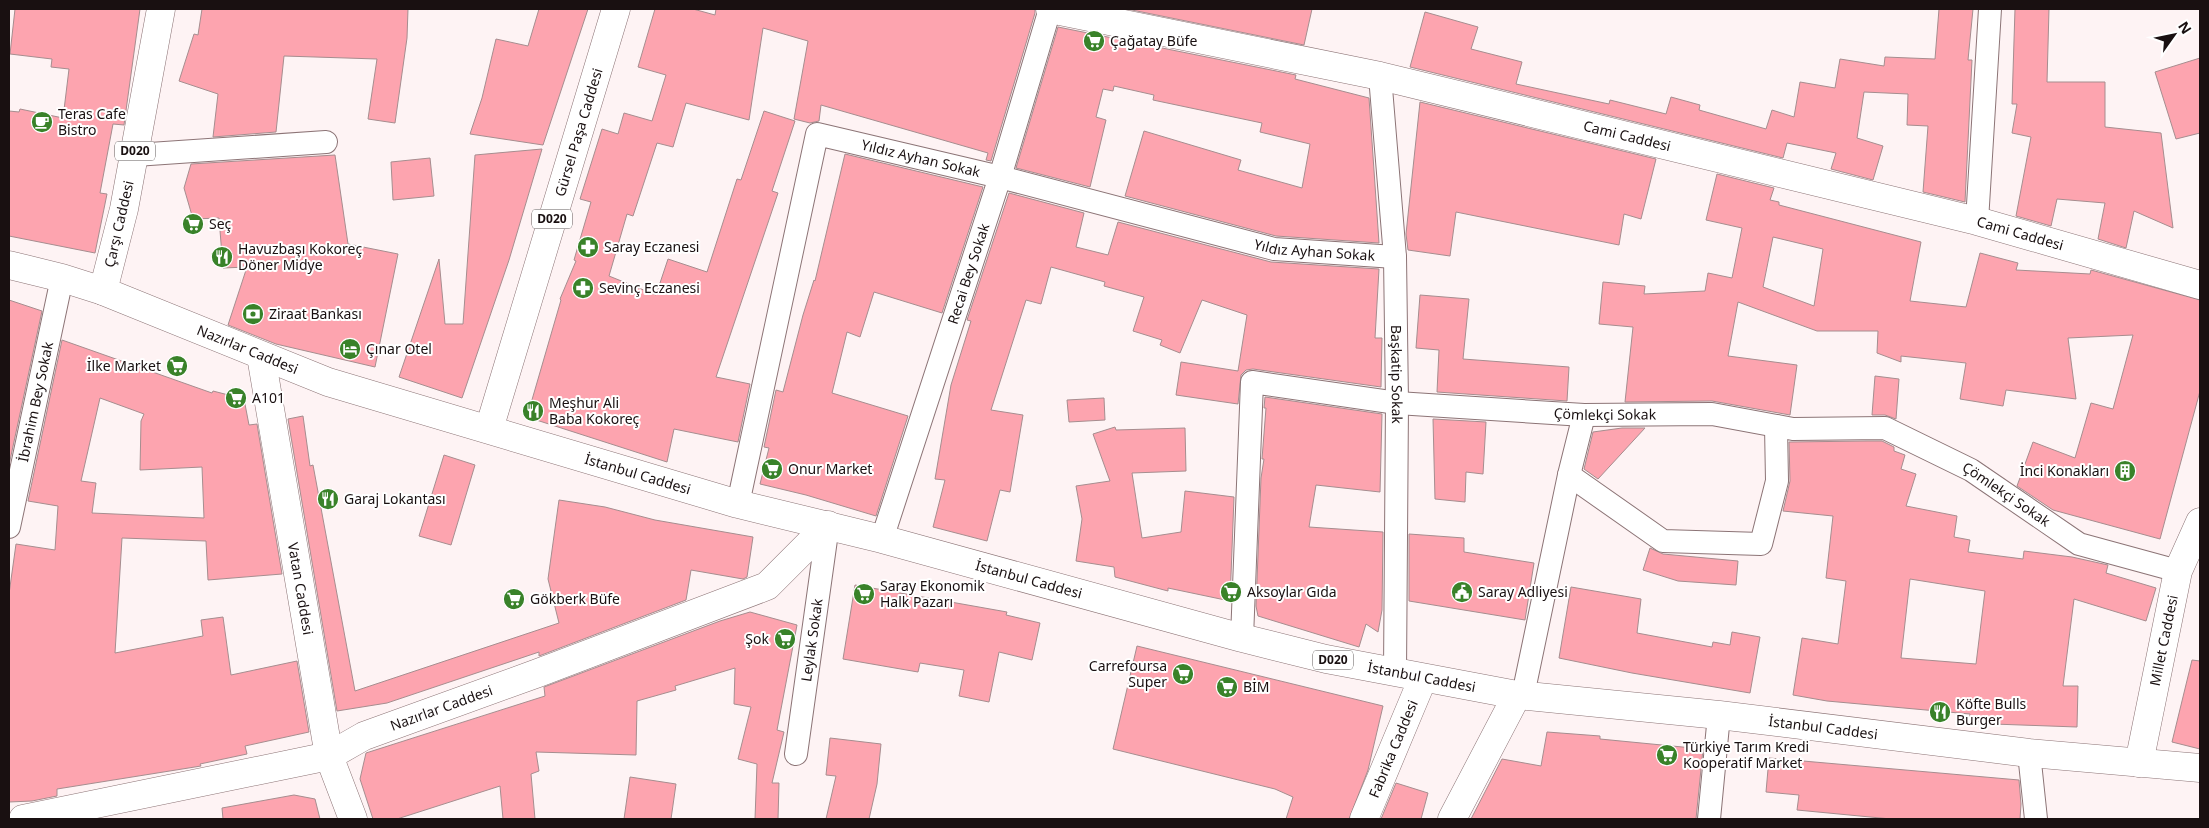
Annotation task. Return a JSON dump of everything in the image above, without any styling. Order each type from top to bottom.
[{"type":"main road","name":"Çarşı Caddesi","points":[[103,292],[124,209],[161,9]]},
{"type":"main road","name":"Gürsel Paşa Caddesi","points":[[489,429],[616,9]]},
{"type":"main road","name":"Cami Caddesi","points":[[1050,9],[1380,76],[1976,221],[2200,285]]},
{"type":"main road","name":"Nazırlar Caddesi","points":[[9,265],[62,278],[103,292],[328,382],[489,429]]},
{"type":"main road","name":"Vatan Caddesi","points":[[261,356],[329,756],[352,819]]},
{"type":"main road","name":"İstanbul Caddesi","points":[[489,429],[738,504],[882,539],[1242,638],[1326,659],[1395,673],[1520,695],[2029,752],[2200,768]]},
{"type":"main road","name":"Millet Caddesi","points":[[2139,763],[2178,571],[2200,522]]},
{"type":"main road","name":"Nazırlar Caddesi","points":[[23,819],[329,756],[364,736],[547,670],[767,586],[828,525]]},
{"type":"main road","name":"Fabrika Caddesi","points":[[1364,819],[1423,678]]},
{"type":"main road","points":[[1452,819],[1520,695]]},
{"type":"street","name":"Recai Bey Sokak","points":[[882,539],[1000,177],[1050,9]]},
{"type":"street","points":[[1976,221],[1990,9]]},
{"type":"street","name":"Başkatip Sokak","points":[[1380,76],[1395,258],[1397,403],[1395,673]]},
{"type":"street","name":"Yıldız Ayhan Sokak","points":[[738,504],[817,134],[1000,177],[1274,249],[1395,258]]},
{"type":"street","points":[[135,155],[326,142]]},
{"type":"street","name":"İbrahim Bey Sokak","points":[[9,527],[62,278]]},
{"type":"street","name":"Çömlekçi Sokak","points":[[1242,638],[1252,382],[1397,403],[1584,415],[1712,414],[1793,429],[1885,428],[1971,470],[2079,544],[2178,571]]},
{"type":"street","points":[[1520,695],[1584,415]]},
{"type":"street","points":[[1569,475],[1663,541],[1761,544],[1777,481],[1776,426]]},
{"type":"street","name":"Leylak Sokak","points":[[796,754],[828,525]]},
{"type":"street","points":[[1709,819],[1719,716]]},
{"type":"street","points":[[2029,752],[2036,819]]},
{"type":"building","points":[[15,9],[140,9],[124,125],[113,124],[100,193],[107,194],[95,253],[9,236],[9,111],[19,112],[20,109],[63,118],[69,69],[51,67],[52,59],[10,54]]},
{"type":"building","points":[[202,9],[408,9],[407,38],[395,123],[368,119],[377,59],[284,56],[276,132],[213,137],[218,94],[179,81],[194,34],[198,35]]},
{"type":"building","points":[[539,9],[588,9],[543,145],[470,134],[482,98],[496,39],[528,46]]},
{"type":"building","points":[[655,9],[693,9],[715,15],[716,9],[1035,9],[991,161],[986,160],[988,153],[821,105],[819,121],[810,123],[794,119],[808,41],[763,28],[749,120],[686,103],[673,147],[657,143],[633,216],[627,214],[609,276],[656,295],[668,259],[707,272],[737,179],[741,180],[764,111],[795,121],[772,191],[778,193],[716,377],[750,384],[738,442],[674,429],[667,462],[527,417],[560,299],[576,261],[574,260],[591,202],[580,199],[602,129],[618,134],[624,113],[652,121],[666,75],[638,67]]},
{"type":"building","points":[[1127,9],[1312,9],[1304,45]]},
{"type":"building","points":[[1939,9],[1973,9],[1968,60],[1972,60],[1965,202],[1923,192],[1928,126],[1907,125],[1908,94],[1864,92],[1857,138],[1883,146],[1873,180],[1831,169],[1836,153],[1787,143],[1783,158],[1410,67],[1425,12],[1478,27],[1471,49],[1522,62],[1516,84],[1609,104],[1610,100],[1666,114],[1671,97],[1700,105],[1699,110],[1766,129],[1772,110],[1794,117],[1800,82],[1835,88],[1840,59],[1884,66],[1885,57],[1935,59]]},
{"type":"building","points":[[2015,9],[2049,9],[2047,82],[2105,82],[2105,127],[2161,133],[2173,228],[2134,211],[2126,248],[2098,239],[2105,203],[2057,199],[2051,226],[2016,216],[2031,137],[2012,133],[2017,104],[2012,104]]},
{"type":"building","points":[[1058,27],[1296,75],[1295,79],[1369,98],[1379,243],[1276,236],[1125,196],[1144,131],[1241,160],[1238,170],[1302,188],[1310,144],[1260,132],[1262,123],[1153,100],[1154,95],[1114,86],[1113,91],[1103,89],[1096,117],[1106,120],[1090,187],[1016,168]]},
{"type":"building","points":[[2200,58],[2200,133],[2176,139],[2155,72]]},
{"type":"building","points":[[1420,102],[1656,159],[1641,219],[1624,214],[1619,245],[1456,212],[1450,256],[1408,250],[1406,234]]},
{"type":"building","points":[[542,149],[509,260],[462,398],[399,377],[439,259],[445,324],[463,324],[475,155]]},
{"type":"building","points":[[845,154],[983,187],[942,313],[874,292],[860,337],[847,332],[832,393],[908,416],[876,516],[806,495],[760,484],[769,448],[764,447],[776,390],[783,392],[803,315],[815,281]]},
{"type":"building","points":[[335,155],[348,244],[398,254],[375,367],[276,344],[228,325],[247,267],[223,268],[219,218],[193,219],[184,188],[191,164]]},
{"type":"building","points":[[430,158],[434,196],[393,200],[391,162]]},
{"type":"building","points":[[1717,174],[1774,188],[1770,200],[1779,202],[1779,205],[1921,242],[1910,301],[1966,307],[1980,253],[2018,263],[2016,270],[2090,274],[2091,270],[2200,300],[2200,391],[2160,539],[2053,510],[2017,486],[2033,442],[2075,458],[2091,403],[2113,409],[2133,335],[2068,338],[2076,399],[2006,390],[2003,406],[1960,399],[1966,363],[1901,356],[1901,362],[1877,353],[1878,331],[1817,331],[1738,302],[1728,356],[1797,365],[1790,415],[1712,401],[1625,402],[1633,327],[1599,324],[1603,282],[1645,286],[1644,294],[1705,291],[1708,273],[1732,278],[1742,228],[1706,220]],"holes":[[[1773,237],[1823,249],[1814,306],[1763,287]]]},
{"type":"building","points":[[1009,193],[1084,213],[1076,247],[1108,255],[1118,222],[1271,262],[1379,269],[1375,338],[1382,338],[1381,387],[1253,369],[1246,370],[1241,375],[1238,404],[1176,395],[1181,362],[1238,371],[1247,315],[1202,300],[1180,353],[1160,345],[1162,340],[1133,331],[1144,297],[1104,286],[1105,282],[1051,267],[1041,304],[1026,300],[991,410],[1023,415],[1010,492],[1000,490],[987,541],[933,527],[945,480],[935,479],[951,385],[971,321],[967,320]]},
{"type":"building","points":[[1420,295],[1469,299],[1463,359],[1569,367],[1567,401],[1437,392],[1439,350],[1416,348]]},
{"type":"building","points":[[9,300],[42,311],[9,465]]},
{"type":"building","points":[[62,340],[212,393],[213,391],[244,399],[249,425],[257,424],[282,574],[208,580],[206,541],[122,538],[115,653],[203,636],[201,620],[223,617],[231,675],[297,661],[309,732],[245,746],[247,754],[200,764],[201,766],[57,789],[57,796],[32,801],[9,802],[9,594],[16,544],[55,550],[58,506],[28,501]],"holes":[[[100,398],[144,414],[141,421],[140,470],[202,467],[204,518],[92,513],[96,483],[81,481]]]},
{"type":"building","points":[[1875,376],[1899,379],[1896,419],[1885,415],[1872,415]]},
{"type":"building","points":[[1265,397],[1382,414],[1380,492],[1316,485],[1309,527],[1383,532],[1382,610],[1378,632],[1366,624],[1359,647],[1258,616],[1256,606],[1261,478],[1264,459],[1262,459],[1266,408],[1264,408]]},
{"type":"building","points":[[1104,398],[1105,420],[1069,422],[1067,400]]},
{"type":"building","points":[[303,416],[310,466],[313,465],[355,691],[559,623],[548,579],[559,500],[605,507],[655,520],[753,537],[747,577],[743,579],[691,570],[686,600],[539,656],[539,652],[387,703],[337,711],[288,419]]},
{"type":"building","points":[[1433,419],[1486,422],[1483,474],[1466,472],[1465,502],[1435,499]]},
{"type":"building","points":[[1115,427],[1116,430],[1185,428],[1186,471],[1132,473],[1142,538],[1181,532],[1185,491],[1234,497],[1230,601],[1168,588],[1168,591],[1115,577],[1114,567],[1076,561],[1082,519],[1076,486],[1110,481],[1093,434]]},
{"type":"building","points":[[1622,428],[1645,428],[1598,479],[1584,469],[1593,432]]},
{"type":"building","points":[[1882,441],[1894,447],[1894,451],[1905,455],[1901,469],[1916,474],[1906,506],[1957,516],[1954,537],[1970,540],[1968,552],[2023,559],[2024,551],[2072,557],[2108,565],[2106,573],[2156,588],[2146,621],[2074,599],[2063,686],[2078,686],[2077,727],[1993,724],[1969,720],[1970,714],[1827,701],[1793,695],[1802,638],[1838,644],[1846,581],[1826,578],[1833,516],[1783,511],[1790,481],[1789,442]],"holes":[[[1910,579],[1985,591],[1976,664],[1901,658]]]},
{"type":"building","points":[[444,455],[475,465],[451,545],[419,536]]},
{"type":"building","points":[[1409,534],[1464,538],[1464,552],[1534,563],[1525,620],[1409,601]]},
{"type":"building","points":[[1650,548],[1663,554],[1738,561],[1736,585],[1678,581],[1643,570]]},
{"type":"building","points":[[855,585],[1007,612],[1006,615],[1040,623],[1032,660],[999,652],[989,702],[959,696],[964,670],[920,663],[918,672],[843,659]]},
{"type":"building","points":[[1571,587],[1641,599],[1637,633],[1712,647],[1713,642],[1730,645],[1732,632],[1760,637],[1750,693],[1632,673],[1559,658]]},
{"type":"building","points":[[750,612],[797,625],[777,730],[784,732],[772,783],[779,783],[778,819],[755,819],[757,764],[738,759],[751,707],[734,704],[735,668],[675,686],[676,690],[637,701],[636,755],[536,752],[539,771],[531,774],[535,819],[503,819],[500,786],[397,819],[373,819],[360,779],[366,753],[545,696],[544,687],[720,621]]},
{"type":"building","points":[[1137,646],[1383,706],[1368,770],[1349,819],[1286,819],[1293,797],[1275,789],[1113,749]]},
{"type":"building","points":[[2192,660],[2200,661],[2200,749],[2172,742]]},
{"type":"building","points":[[1547,732],[1600,736],[1600,739],[1703,749],[1696,819],[1471,819],[1502,759],[1541,766]]},
{"type":"building","points":[[830,738],[881,744],[877,784],[869,819],[826,819],[836,776],[826,775]]},
{"type":"building","points":[[1769,758],[2019,780],[2020,819],[1891,819],[1797,810],[1799,795],[1766,792]]},
{"type":"building","points":[[630,777],[676,784],[671,819],[624,819]]},
{"type":"building","points":[[1396,783],[1428,793],[1421,819],[1381,819]]},
{"type":"building","points":[[294,795],[315,799],[320,819],[223,819],[222,808]]},
{"type":"place","name":"Çağatay Büfe","points":[[1094,41]]},
{"type":"place","name":"Teras Cafe Bistro","points":[[42,122]]},
{"type":"place","name":"Seç","points":[[193,224]]},
{"type":"place","name":"Saray Eczanesi","points":[[588,247]]},
{"type":"place","name":"Havuzbaşı Kokoreç Döner Midye","points":[[222,257]]},
{"type":"place","name":"Sevinç Eczanesi","points":[[583,288]]},
{"type":"place","name":"Ziraat Bankası","points":[[253,314]]},
{"type":"place","name":"Çınar Otel","points":[[350,349]]},
{"type":"place","name":"İlke Market","points":[[177,366]]},
{"type":"place","name":"A101","points":[[236,398]]},
{"type":"place","name":"Meşhur Ali Baba Kokoreç","points":[[533,411]]},
{"type":"place","name":"Onur Market","points":[[772,469]]},
{"type":"place","name":"İnci Konakları","points":[[2125,471]]},
{"type":"place","name":"Garaj Lokantası","points":[[328,499]]},
{"type":"place","name":"Aksoylar Gıda","points":[[1231,592]]},
{"type":"place","name":"Saray Adliyesi","points":[[1462,592]]},
{"type":"place","name":"Saray Ekonomik Halk Pazarı","points":[[864,594]]},
{"type":"place","name":"Gökberk Büfe","points":[[514,599]]},
{"type":"place","name":"Şok","points":[[785,639]]},
{"type":"place","name":"Carrefoursa Super","points":[[1183,674]]},
{"type":"place","name":"BİM","points":[[1227,687]]},
{"type":"place","name":"Köfte Bulls Burger","points":[[1940,712]]},
{"type":"place","name":"Türkiye Tarım Kredi Kooperatif Market","points":[[1667,755]]}]
